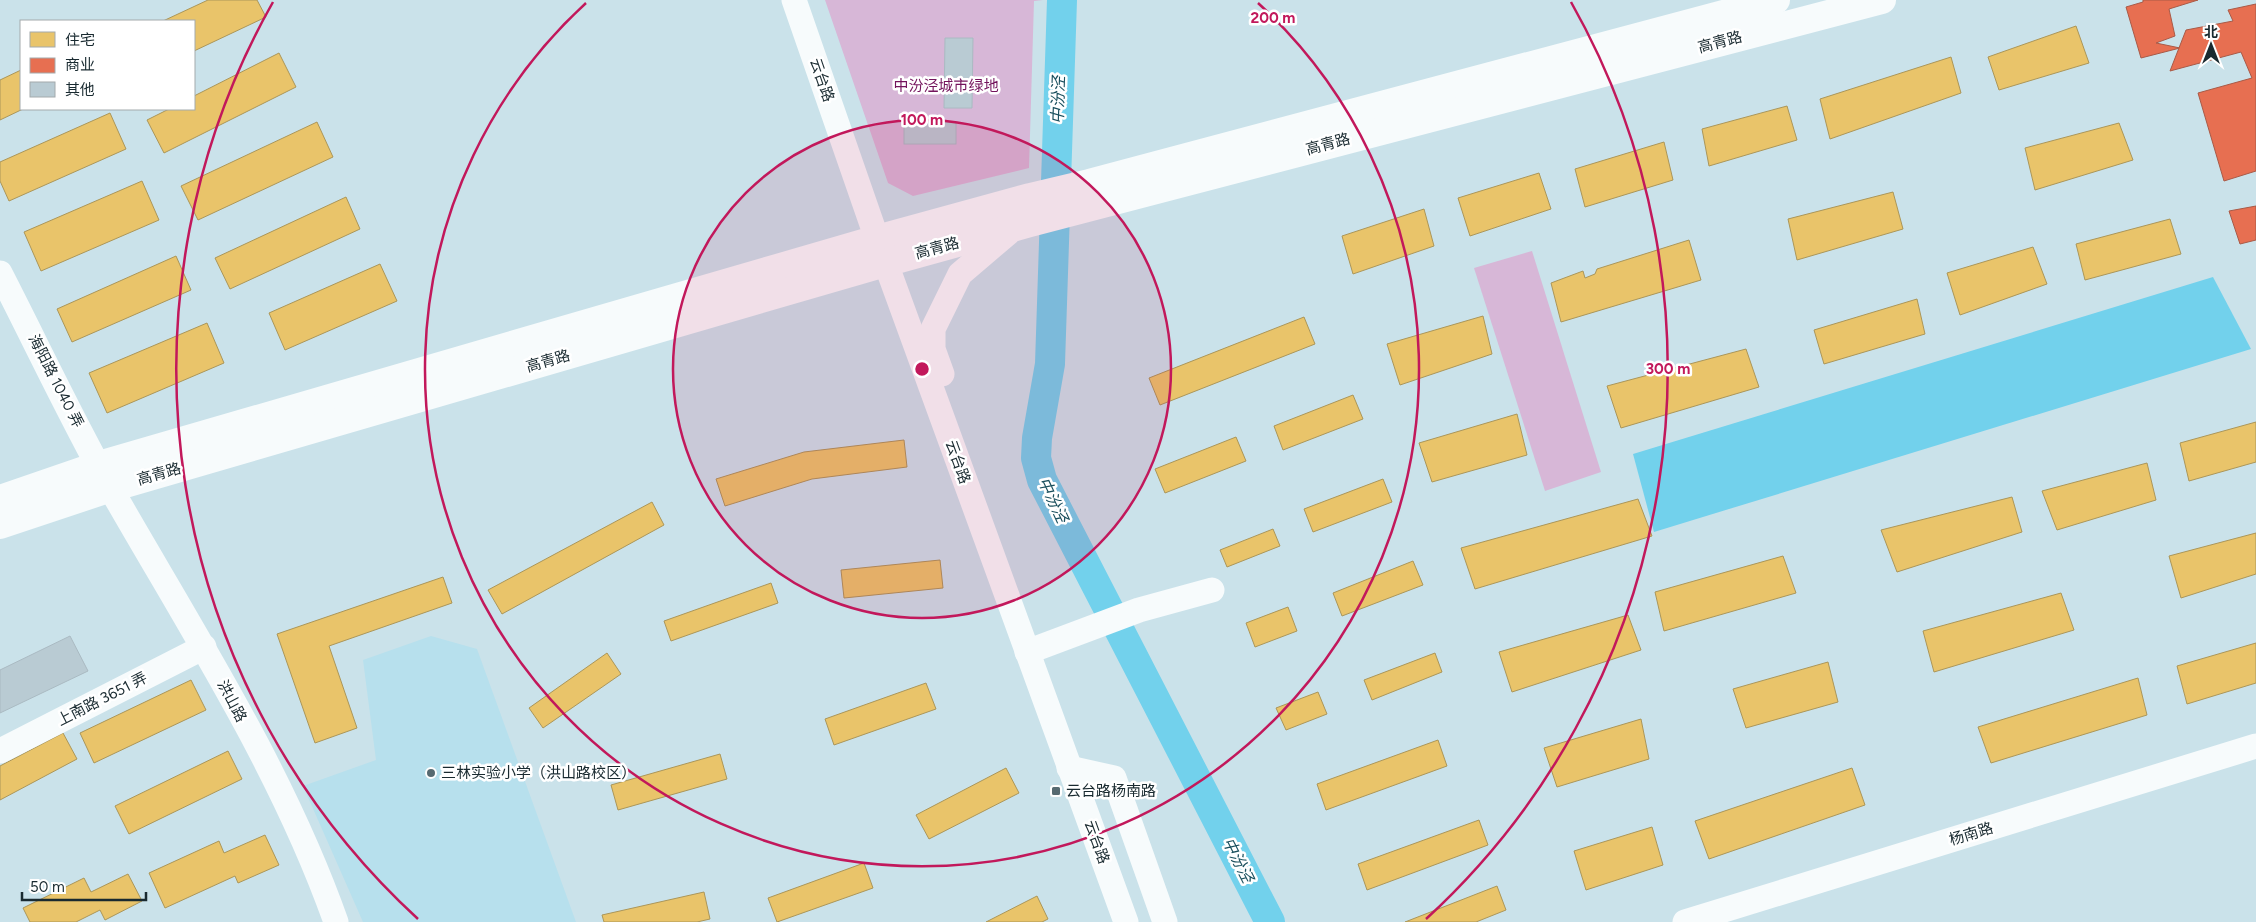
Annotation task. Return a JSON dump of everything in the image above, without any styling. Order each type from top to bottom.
[{"type":"main road","name":"高青路","points":[[0,499],[99,465],[881,251],[1025,215],[1091,194],[1776,0]]},
{"type":"main road","name":"高青路","points":[[1091,194],[1882,0]]},
{"type":"main road","name":"高青路","points":[[0,525],[111,488],[881,251]]},
{"type":"street","name":"云台路","points":[[794,0],[881,251],[1126,922]]},
{"type":"street","points":[[950,440],[954,411],[933,349],[933,329],[960,274],[1025,215]]},
{"type":"street","name":"海阳路 1040 弄","points":[[0,273],[111,488]]},
{"type":"street","name":"洪山路","points":[[111,488],[204,647],[291,811],[324,888],[336,922]]},
{"type":"street","points":[[1027,652],[1139,610],[1212,590]]},
{"type":"street","name":"上南路 3651 弄","points":[[0,751],[204,647]]},
{"type":"street","name":"杨南路","points":[[1685,922],[2256,746]]},
{"type":"street","points":[[1070,768],[1114,778],[1165,922]]},
{"type":"shaded area","name":"三林实验小学（洪山路校区）","points":[[431,636],[477,649],[576,922],[363,922],[303,786],[376,760],[363,660]]},
{"type":"green space","name":"中汾泾城市绿地","points":[[825,0],[1043,0],[1034,1],[1029,168],[913,196],[888,183]]},
{"type":"green space","points":[[1532,251],[1601,472],[1545,491],[1474,268]]},
{"type":"water","points":[[2213,277],[2251,349],[1654,532],[1633,454]]},
{"type":"building: 住宅","points":[[208,0],[257,0],[266,17],[195,51],[195,20],[165,20]]},
{"type":"building: 住宅","points":[[2076,26],[2089,63],[1999,90],[1988,57]]},
{"type":"building: 住宅","points":[[279,53],[296,87],[164,153],[147,120],[167,110],[195,110],[195,95]]},
{"type":"building: 住宅","points":[[1951,57],[1961,93],[1830,139],[1820,99]]},
{"type":"building: 住宅","points":[[20,70],[21,110],[0,120],[0,80]]},
{"type":"building: 住宅","points":[[1787,106],[1797,140],[1709,166],[1702,129]]},
{"type":"building: 住宅","points":[[110,113],[126,149],[9,201],[0,181],[0,162]]},
{"type":"building: 住宅","points":[[317,122],[333,157],[198,220],[181,186]]},
{"type":"building: 住宅","points":[[2119,123],[2133,160],[2035,190],[2025,148]]},
{"type":"building: 住宅","points":[[1664,142],[1673,180],[1585,207],[1575,169]]},
{"type":"building: 住宅","points":[[1539,173],[1551,209],[1470,236],[1458,198]]},
{"type":"building: 住宅","points":[[142,181],[159,220],[41,271],[24,232]]},
{"type":"building: 住宅","points":[[1893,192],[1903,229],[1797,260],[1788,219]]},
{"type":"building: 住宅","points":[[346,197],[360,229],[230,289],[215,258]]},
{"type":"building: 住宅","points":[[1424,209],[1434,246],[1353,274],[1342,236]]},
{"type":"building: 住宅","points":[[2170,219],[2181,254],[2085,280],[2076,244]]},
{"type":"building: 住宅","points":[[1689,240],[1701,280],[1561,322],[1551,283],[1583,271],[1585,278],[1595,274],[1597,269]]},
{"type":"building: 住宅","points":[[2033,247],[2047,284],[1960,315],[1947,273]]},
{"type":"building: 住宅","points":[[176,256],[191,290],[72,342],[57,309]]},
{"type":"building: 住宅","points":[[380,264],[397,301],[285,350],[269,313]]},
{"type":"building: 住宅","points":[[1917,299],[1925,334],[1824,364],[1814,330]]},
{"type":"building: 住宅","points":[[1483,316],[1492,354],[1400,385],[1387,344]]},
{"type":"building: 住宅","points":[[1304,317],[1315,344],[1160,405],[1149,378]]},
{"type":"building: 住宅","points":[[207,323],[224,363],[107,413],[89,373]]},
{"type":"building: 住宅","points":[[1746,349],[1759,387],[1621,428],[1607,386]]},
{"type":"building: 住宅","points":[[1353,395],[1363,419],[1283,450],[1274,426]]},
{"type":"building: 住宅","points":[[1517,414],[1527,455],[1432,482],[1419,443]]},
{"type":"building: 住宅","points":[[2256,422],[2256,462],[2189,481],[2180,443]]},
{"type":"building: 住宅","points":[[1236,437],[1246,461],[1165,493],[1155,469]]},
{"type":"building: 住宅","points":[[904,440],[907,467],[812,479],[725,506],[716,479],[804,452]]},
{"type":"building: 住宅","points":[[2147,463],[2156,500],[2057,530],[2042,491]]},
{"type":"building: 住宅","points":[[1383,479],[1392,502],[1313,532],[1304,509]]},
{"type":"building: 住宅","points":[[2012,497],[2022,532],[1897,572],[1881,530]]},
{"type":"building: 住宅","points":[[1638,499],[1652,536],[1475,589],[1461,548]]},
{"type":"building: 住宅","points":[[652,502],[664,525],[502,614],[488,590]]},
{"type":"building: 住宅","points":[[1273,529],[1280,546],[1227,567],[1220,550]]},
{"type":"building: 住宅","points":[[2256,533],[2256,574],[2181,598],[2169,556]]},
{"type":"building: 住宅","points":[[1783,556],[1796,593],[1664,631],[1655,592]]},
{"type":"building: 住宅","points":[[940,560],[943,588],[844,598],[841,570]]},
{"type":"building: 住宅","points":[[1413,561],[1423,585],[1342,616],[1333,593]]},
{"type":"building: 住宅","points":[[443,577],[452,603],[329,646],[357,728],[315,743],[277,634]]},
{"type":"building: 住宅","points":[[771,583],[778,603],[671,641],[664,621]]},
{"type":"building: 住宅","points":[[2061,593],[2074,630],[1934,672],[1923,631]]},
{"type":"building: 住宅","points":[[1288,607],[1297,631],[1255,647],[1246,623]]},
{"type":"building: 住宅","points":[[1628,615],[1641,650],[1512,692],[1499,652]]},
{"type":"building: 住宅","points":[[2256,643],[2256,683],[2187,704],[2177,666]]},
{"type":"building: 住宅","points":[[607,653],[621,674],[543,728],[529,708]]},
{"type":"building: 住宅","points":[[1435,653],[1442,672],[1372,700],[1364,680]]},
{"type":"building: 住宅","points":[[1828,662],[1838,702],[1746,728],[1733,689]]},
{"type":"building: 住宅","points":[[2138,678],[2147,715],[1991,763],[1978,727]]},
{"type":"building: 住宅","points":[[191,680],[206,710],[94,763],[80,733]]},
{"type":"building: 住宅","points":[[926,683],[936,709],[834,745],[825,719]]},
{"type":"building: 住宅","points":[[1318,692],[1327,714],[1286,730],[1276,708]]},
{"type":"building: 住宅","points":[[1641,719],[1649,759],[1557,787],[1544,748]]},
{"type":"building: 住宅","points":[[63,733],[77,759],[0,800],[0,766]]},
{"type":"building: 住宅","points":[[1438,740],[1447,766],[1326,810],[1317,784]]},
{"type":"building: 住宅","points":[[228,751],[242,779],[129,834],[115,806]]},
{"type":"building: 住宅","points":[[720,754],[727,779],[618,810],[611,785]]},
{"type":"building: 住宅","points":[[1006,768],[1019,793],[929,839],[916,815]]},
{"type":"building: 住宅","points":[[1852,768],[1865,805],[1709,859],[1695,821]]},
{"type":"building: 住宅","points":[[1479,820],[1488,845],[1367,890],[1358,864]]},
{"type":"building: 住宅","points":[[1652,827],[1663,865],[1586,890],[1574,851]]},
{"type":"building: 住宅","points":[[265,835],[279,865],[238,883],[235,876],[165,908],[149,873],[219,841],[224,853]]},
{"type":"building: 住宅","points":[[864,863],[873,888],[777,922],[768,898]]},
{"type":"building: 住宅","points":[[128,874],[142,901],[105,920],[100,910],[76,922],[30,922],[23,908],[84,878],[91,892]]},
{"type":"building: 住宅","points":[[1497,886],[1506,910],[1476,922],[1405,922]]},
{"type":"building: 住宅","points":[[704,892],[710,919],[697,922],[604,922],[602,915]]},
{"type":"building: 住宅","points":[[1037,896],[1048,919],[1042,922],[986,922]]},
{"type":"building: 商业","points":[[2143,0],[2198,0],[2169,9],[2175,36],[2156,43],[2180,48],[2141,58],[2126,7],[2143,2]]},
{"type":"building: 商业","points":[[2256,4],[2256,171],[2224,181],[2198,93],[2252,78],[2241,52],[2170,71],[2186,30],[2233,21],[2228,10]]},
{"type":"building: 商业","points":[[2256,206],[2256,240],[2240,244],[2229,211]]},
{"type":"building: 其他","points":[[945,38],[973,38],[972,108],[944,108]]},
{"type":"building: 其他","points":[[904,122],[956,122],[956,144],[904,144]]},
{"type":"building: 其他","points":[[70,636],[88,671],[0,713],[0,670]]},
{"type":"waterway","name":"中汾泾","points":[[1062,0],[1050,364],[1037,438],[1036,458],[1042,480],[1270,922]]},
{"type":"place","name":"三林实验小学（洪山路校区）","points":[[431,773]]},
{"type":"place","name":"云台路杨南路","points":[[1056,791]]}]
